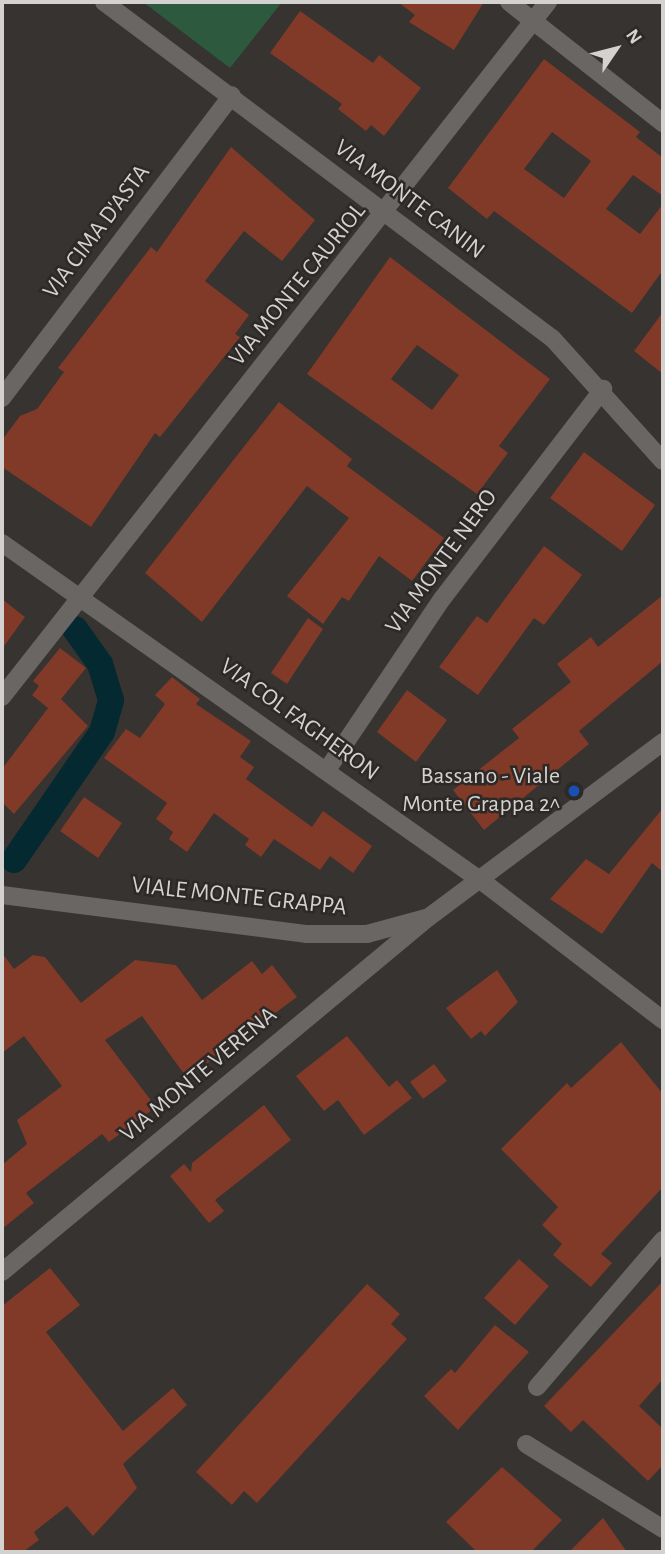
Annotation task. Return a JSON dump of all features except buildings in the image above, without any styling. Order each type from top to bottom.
[{"type":"street","name":"VIA MONTE CANIN","points":[[104,2],[232,95],[552,339],[603,389],[663,460]]},
{"type":"street","points":[[509,2],[663,122]]},
{"type":"street","name":"VIA MONTE CAURIOL","points":[[2,696],[386,214],[548,2]]},
{"type":"street","name":"VIA CIMA D'ASTA","points":[[2,398],[232,95]]},
{"type":"street","name":"VIA MONTE NERO","points":[[327,769],[442,599],[603,389]]},
{"type":"street","name":"VIA COL FAGHERON","points":[[2,543],[81,595],[327,769],[483,882],[663,1020]]},
{"type":"street","name":"VIALE MONTE GRAPPA","points":[[2,895],[306,934],[367,934],[429,917],[483,882],[663,742]]},
{"type":"street","name":"VIA MONTE VERENA","points":[[2,1272],[429,917]]},
{"type":"street","points":[[537,1387],[663,1241]]},
{"type":"street","points":[[526,1444],[661,1523]]},
{"type":"green space","points":[[143,2],[282,2],[230,68]]},
{"type":"waterway","points":[[14,860],[102,732],[111,700],[100,664],[75,629]]},
{"type":"place","name":"Bassano - Viale Monte Grappa 2^","points":[[574,791]]}]
